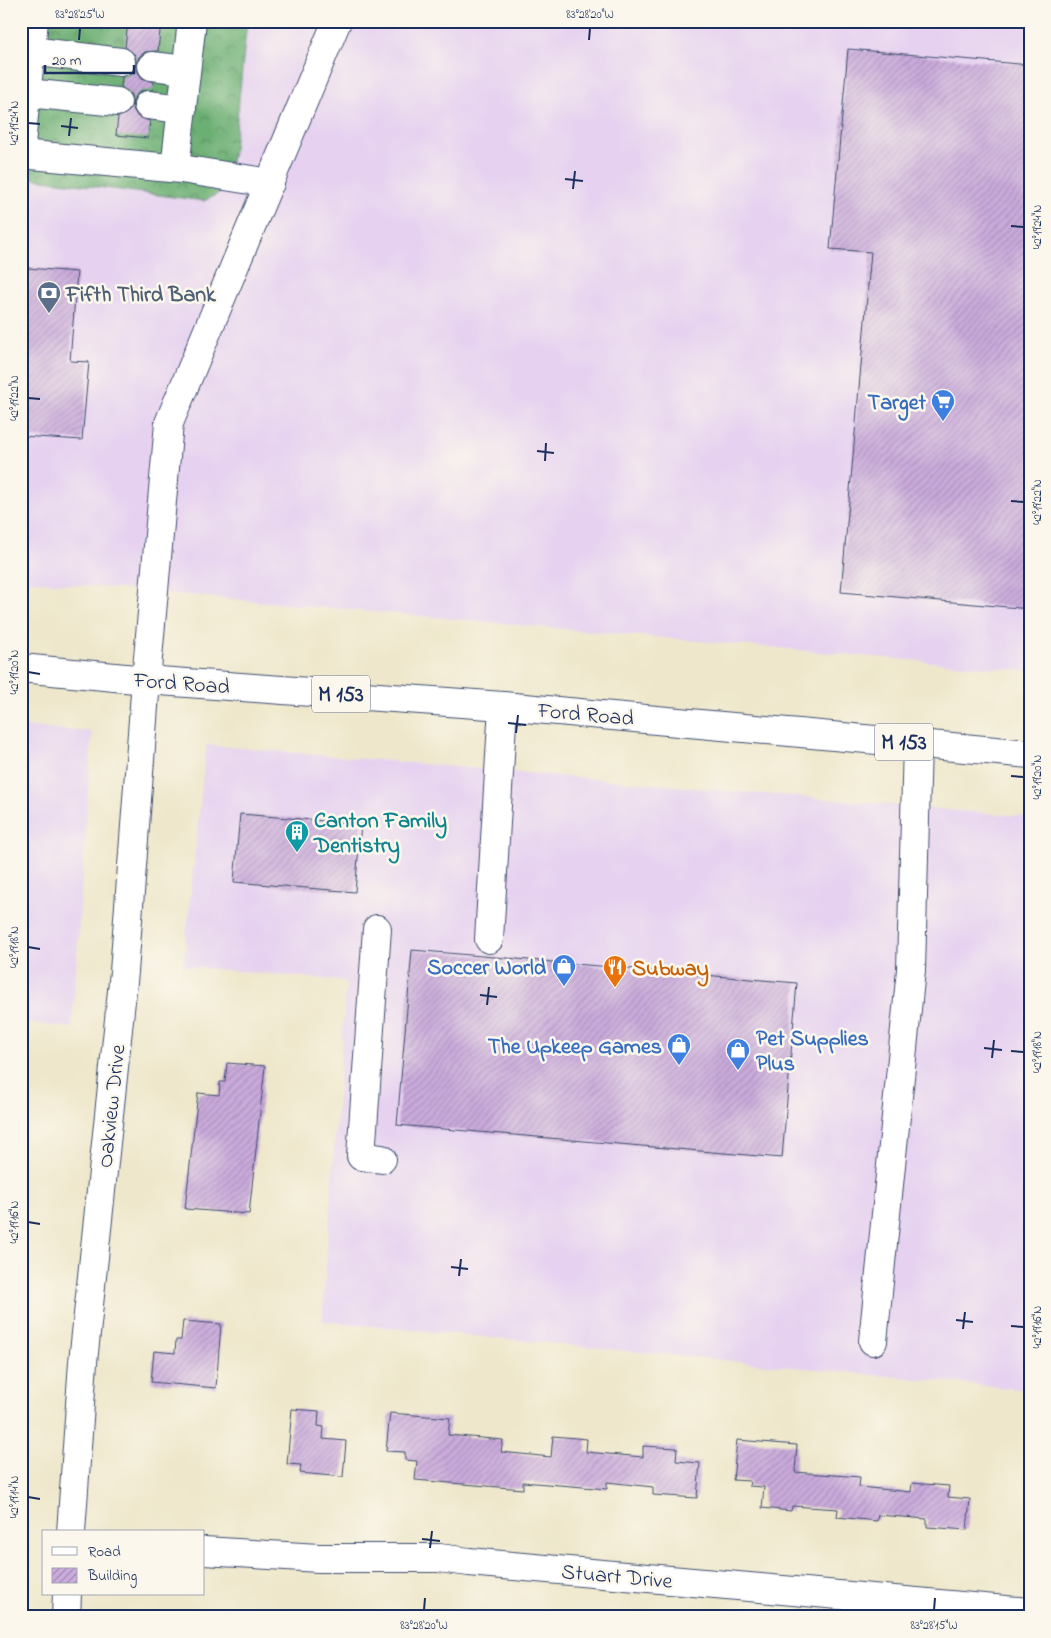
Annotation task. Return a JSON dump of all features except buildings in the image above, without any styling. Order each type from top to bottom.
[{"type":"street","points":[[21,144],[34,21]]},
{"type":"street","points":[[175,168],[192,22],[187,21]]},
{"type":"street","name":"Oakview Drive","points":[[71,1530],[83,1362],[124,972],[146,680],[169,423],[338,21]]},
{"type":"street","points":[[31,51],[121,62]]},
{"type":"street","points":[[152,66],[186,70]]},
{"type":"street","points":[[26,94],[118,102]]},
{"type":"street","points":[[148,105],[182,109]]},
{"type":"street","points":[[21,154],[175,168],[270,183]]},
{"type":"street","name":"Ford Road","points":[[21,668],[146,680],[503,706],[1030,754]]},
{"type":"street","points":[[488,939],[503,706]]},
{"type":"street","points":[[873,1341],[911,970],[918,743]]},
{"type":"street","points":[[377,929],[361,1156],[382,1159]]},
{"type":"street","name":"Stuart Drive","points":[[205,1551],[319,1558],[439,1558],[1030,1612]]},
{"type":"street","points":[[66,1617],[67,1596]]},
{"type":"shaded area","points":[[21,21],[1030,21],[1030,671],[21,580]]},
{"type":"shaded area","points":[[21,726],[92,732],[72,1028],[21,1022]]},
{"type":"shaded area","points":[[206,745],[1030,817],[1030,1390],[322,1321],[346,981],[183,966]]},
{"type":"green space","points":[[21,21],[247,21],[234,149],[223,191],[204,201],[21,177]]},
{"type":"place","name":"Fifth Third Bank","points":[[49,314]]},
{"type":"place","name":"Target","points":[[943,422]]},
{"type":"place","name":"Canton Family Dentistry","points":[[297,853]]},
{"type":"place","name":"Soccer World","points":[[564,987]]},
{"type":"place","name":"Subway","points":[[615,988]]},
{"type":"place","name":"The Upkeep Games","points":[[679,1066]]},
{"type":"place","name":"Pet Supplies Plus","points":[[738,1071]]}]
